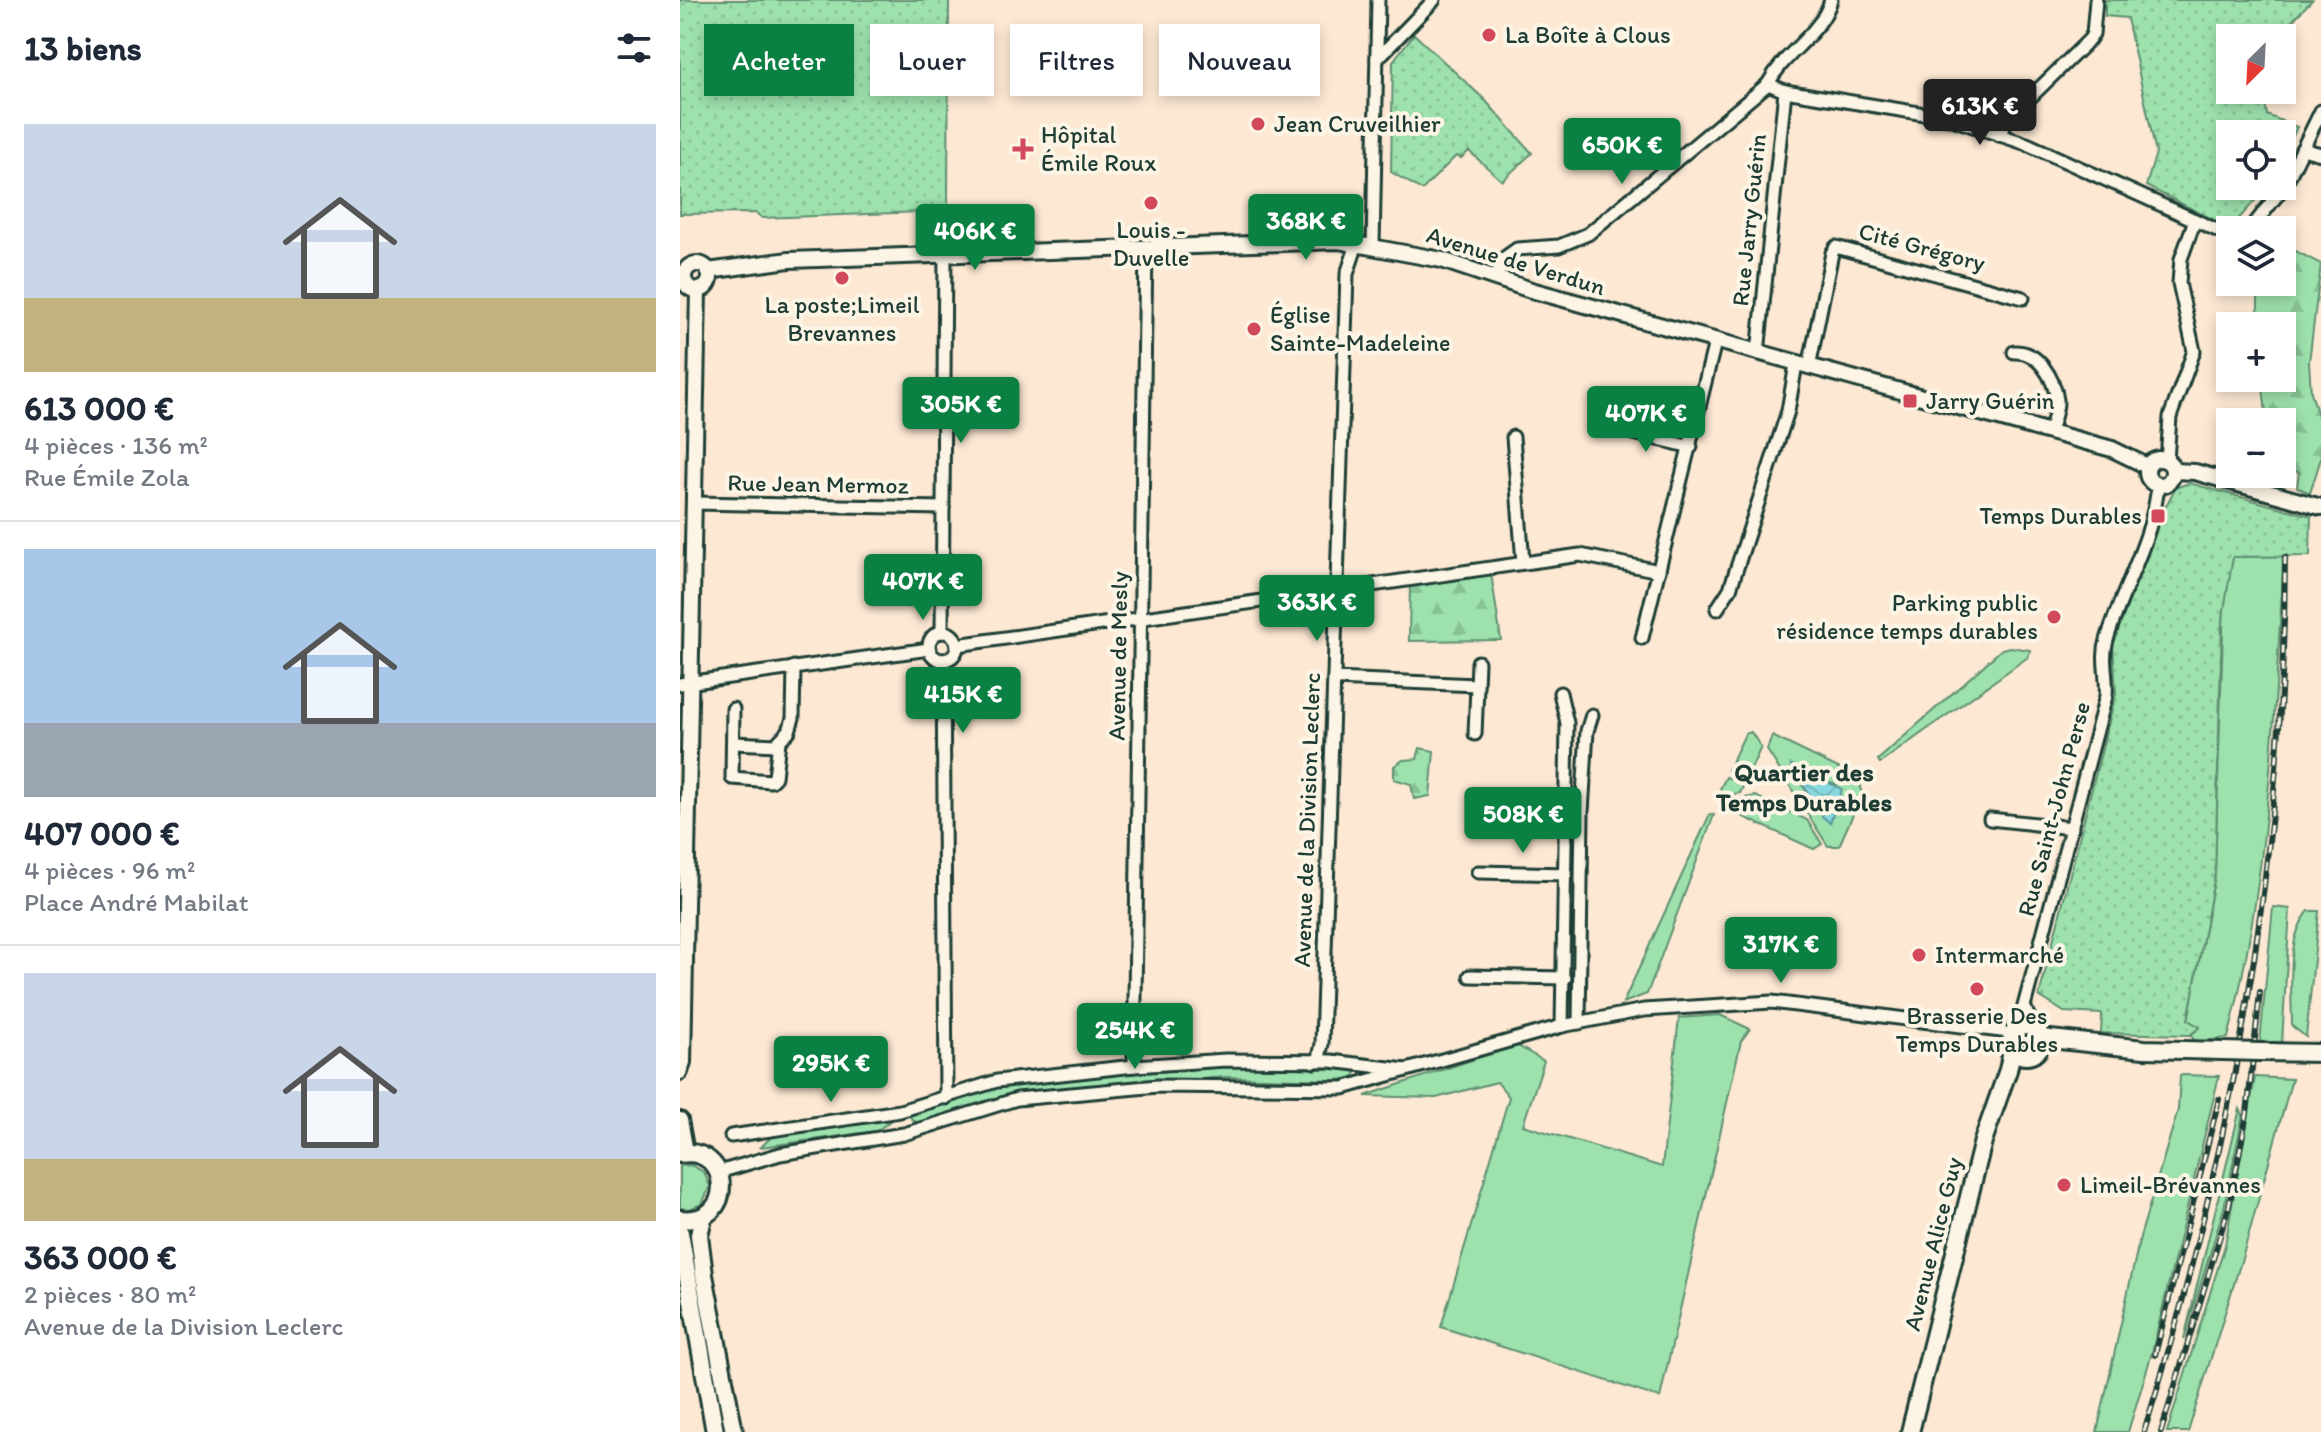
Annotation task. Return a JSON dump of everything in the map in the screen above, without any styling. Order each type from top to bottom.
[{"type":"main road","points":[[2022,1038],[2144,1049],[2321,1053]]},
{"type":"main road","name":"Avenue Alice Guy","points":[[1910,1432],[1983,1141],[2022,1038]]},
{"type":"main road","points":[[683,1153],[705,1157],[719,1172],[721,1194],[703,1218],[699,1235],[734,1432]]},
{"type":"main road","points":[[680,1219],[703,1218]]},
{"type":"main road","points":[[680,1233],[683,1269],[715,1432]]},
{"type":"street","points":[[1373,246],[1378,0]]},
{"type":"street","points":[[1377,59],[1434,0]]},
{"type":"street","points":[[1497,276],[1503,259],[1517,249],[1559,246],[1606,222],[1768,84],[1776,68],[1823,23],[1831,0]]},
{"type":"street","points":[[1999,135],[2007,120],[2089,40],[2093,34],[2096,0]]},
{"type":"street","points":[[1768,84],[1785,91],[1949,118],[1999,135],[2216,230]]},
{"type":"street","name":"Rue Jarry Guérin","points":[[1758,353],[1785,91]]},
{"type":"street","points":[[2261,216],[2285,185],[2321,111]]},
{"type":"street","points":[[2302,149],[2321,154]]},
{"type":"street","points":[[2195,220],[2181,259],[2179,283],[2194,351],[2170,417],[2170,466],[2171,480],[2158,485],[2147,476],[2147,466],[2158,458],[2170,466],[2321,507]]},
{"type":"street","name":"Avenue de la Division Leclerc","points":[[1314,1062],[1319,1058],[1322,1044],[1347,274],[1357,244]]},
{"type":"street","name":"Avenue de Verdun","points":[[708,271],[789,260],[945,254],[1146,247],[1373,246],[1497,276],[1531,290],[1715,342],[2112,449],[2147,466]]},
{"type":"street","name":"Avenue de Mesly","points":[[1134,1066],[1146,247]]},
{"type":"street","name":"Cité Grégory","points":[[1802,365],[1836,247],[2023,298]]},
{"type":"street","points":[[942,632],[945,254]]},
{"type":"street","points":[[696,264],[708,271],[709,284],[698,290],[687,286],[682,274],[696,264]]},
{"type":"street","points":[[680,1072],[683,1062],[684,683],[693,503],[698,290]]},
{"type":"street","points":[[1642,638],[1715,342]]},
{"type":"street","points":[[2014,352],[2026,351],[2038,358],[2057,401],[2050,432]]},
{"type":"street","points":[[1717,609],[1730,589],[1802,365]]},
{"type":"street","points":[[1609,427],[1691,447]]},
{"type":"street","points":[[1513,437],[1523,562]]},
{"type":"street","name":"Rue Saint-John Perse","points":[[2022,1038],[2025,1008],[2106,696],[2103,663],[2107,639],[2140,555],[2158,485]]},
{"type":"street","name":"Rue Jean Mermoz","points":[[693,503],[943,508]]},
{"type":"street","points":[[957,645],[1580,555],[1659,571]]},
{"type":"street","points":[[942,632],[953,637],[957,645],[955,653],[943,660]]},
{"type":"street","points":[[942,632],[931,640],[929,649],[935,657],[943,660]]},
{"type":"street","points":[[684,683],[929,649]]},
{"type":"street","points":[[943,660],[946,1098]]},
{"type":"street","points":[[1475,734],[1478,662]]},
{"type":"street","points":[[733,709],[732,778],[737,781],[771,781],[775,777],[778,745],[793,718],[794,667]]},
{"type":"street","points":[[1334,679],[1477,685]]},
{"type":"street","points":[[1560,693],[1567,723],[1562,1026]]},
{"type":"street","points":[[1579,1023],[1582,812],[1587,731],[1592,715]]},
{"type":"street","points":[[733,743],[778,745]]},
{"type":"street","points":[[1990,819],[2072,828]]},
{"type":"street","points":[[1478,872],[1566,874]]},
{"type":"street","points":[[1470,976],[1565,978]]},
{"type":"street","points":[[719,1172],[780,1154],[904,1134],[1017,1099],[1158,1086],[1343,1088],[1413,1071],[1562,1026],[1644,1010],[1772,1002],[2022,1038]]},
{"type":"street","points":[[731,1136],[900,1111],[997,1081],[1134,1066],[1226,1060],[1314,1062],[1413,1071]]},
{"type":"street","points":[[680,1120],[683,1153]]},
{"type":"green space","points":[[680,0],[949,0],[949,24],[870,24],[870,96],[949,96],[948,211],[762,218],[756,213],[680,214]]},
{"type":"green space","points":[[2105,0],[2312,0],[2289,24],[2216,24],[2216,104],[2265,104],[2267,115],[2280,120],[2216,120],[2216,200],[2256,200],[2241,216],[2216,216],[2216,221],[2146,186],[2156,153],[2127,18],[2105,16]]},
{"type":"green space","points":[[1414,34],[1485,100],[1532,153],[1502,181],[1469,151],[1461,158],[1456,156],[1422,190],[1391,172],[1393,61]]},
{"type":"green space","points":[[2296,251],[2321,264],[2309,362],[2311,392],[2321,426],[2321,458],[2310,493],[2297,487],[2296,408],[2265,408],[2264,392],[2296,392],[2296,312],[2258,312],[2258,296],[2296,296]]},
{"type":"green space","points":[[2189,483],[2311,516],[2310,556],[2233,557],[2222,622],[2215,874],[2188,1020],[2200,1027],[2190,1035],[2101,1033],[2102,1014],[2064,1012],[2039,996],[2116,694],[2113,644],[2160,518],[2175,488]]},
{"type":"green space","points":[[2284,556],[2268,798],[2253,919],[2228,1038],[2196,1042],[2190,1035],[2196,1031],[2188,1021],[2215,874],[2224,600],[2233,557]]},
{"type":"green space","points":[[1491,573],[1501,640],[1409,641],[1410,582]]},
{"type":"green space","points":[[2002,649],[2030,650],[2028,657],[1880,763],[1878,760]]},
{"type":"green space","points":[[1751,732],[1761,747],[1740,793],[1722,796],[1720,789],[1726,777],[1733,779],[1735,775],[1728,770],[1745,734]]},
{"type":"green space","points":[[1772,736],[1861,779],[1861,796],[1839,846],[1828,846],[1767,750]],"holes":[[[1792,765],[1837,785],[1822,816],[1791,767]]]},
{"type":"green space","points":[[1420,748],[1434,751],[1430,796],[1414,799],[1411,784],[1394,779],[1394,766],[1403,760],[1417,759]]},
{"type":"green space","points":[[1755,796],[1807,820],[1822,844],[1814,849],[1726,809],[1722,803]]},
{"type":"green space","points":[[1710,814],[1714,815],[1647,994],[1623,1003]]},
{"type":"green space","points":[[2273,907],[2290,909],[2282,1042],[2260,1042]]},
{"type":"green space","points":[[2309,911],[2319,911],[2306,1037],[2292,1026],[2291,981],[2296,935]]},
{"type":"green space","points":[[1720,1015],[1750,1029],[1741,1041],[1660,1398],[1441,1327],[1509,1097],[1497,1082],[1436,1098],[1365,1096],[1516,1045],[1544,1061],[1523,1125],[1662,1167],[1679,1018]]},
{"type":"green space","points":[[1230,1066],[1358,1070],[1352,1078],[1336,1080],[1225,1077],[1073,1088],[1020,1095],[917,1123],[909,1116],[999,1084]]},
{"type":"green space","points":[[2180,1075],[2219,1076],[2151,1356],[2128,1432],[2097,1432],[2140,1237],[2178,1110]]},
{"type":"green space","points":[[2255,1077],[2292,1079],[2243,1255],[2188,1432],[2167,1432],[2225,1245]]},
{"type":"green space","points":[[2240,1109],[2243,1115],[2224,1208],[2184,1339]]},
{"type":"green space","points":[[895,1117],[877,1131],[761,1147],[776,1132]]},
{"type":"green space","points":[[691,1165],[704,1172],[710,1186],[702,1204],[689,1209],[680,1208],[680,1166]]},
{"type":"water","points":[[1791,765],[1842,789],[1830,823],[1822,816]]},
{"type":"railway","points":[[2144,1432],[2176,1325],[2203,1218],[2248,1000],[2275,779],[2285,557]]},
{"type":"railway","points":[[2161,1432],[2229,1206],[2247,1114],[2260,992]]},
{"type":"railway","points":[[2155,1355],[2219,1099]]},
{"type":"place","name":"La Boîte à Clous","points":[[1489,35]]},
{"type":"place","name":"Jean Cruveilhier","points":[[1258,124]]},
{"type":"place","name":"Hôpital Émile Roux","points":[[1023,149]]},
{"type":"place","name":"Louis - Duvelle","points":[[1151,203]]},
{"type":"place","name":"La poste;Limeil Brevannes","points":[[842,278]]},
{"type":"place","name":"Église Sainte-Madeleine","points":[[1254,329]]},
{"type":"place","name":"Jarry Guérin","points":[[1910,401]]},
{"type":"place","name":"Temps Durables","points":[[2158,516]]},
{"type":"place","name":"Parking public résidence temps durables","points":[[2054,617]]},
{"type":"place","name":"Intermarché","points":[[1919,955]]},
{"type":"place","name":"Brasserie Des Temps Durables","points":[[1977,989]]},
{"type":"place","name":"Limeil-Brévannes","points":[[2064,1185]]},
{"type":"district","name":"Quartier des Temps Durables","points":[[1804,787]]}]
